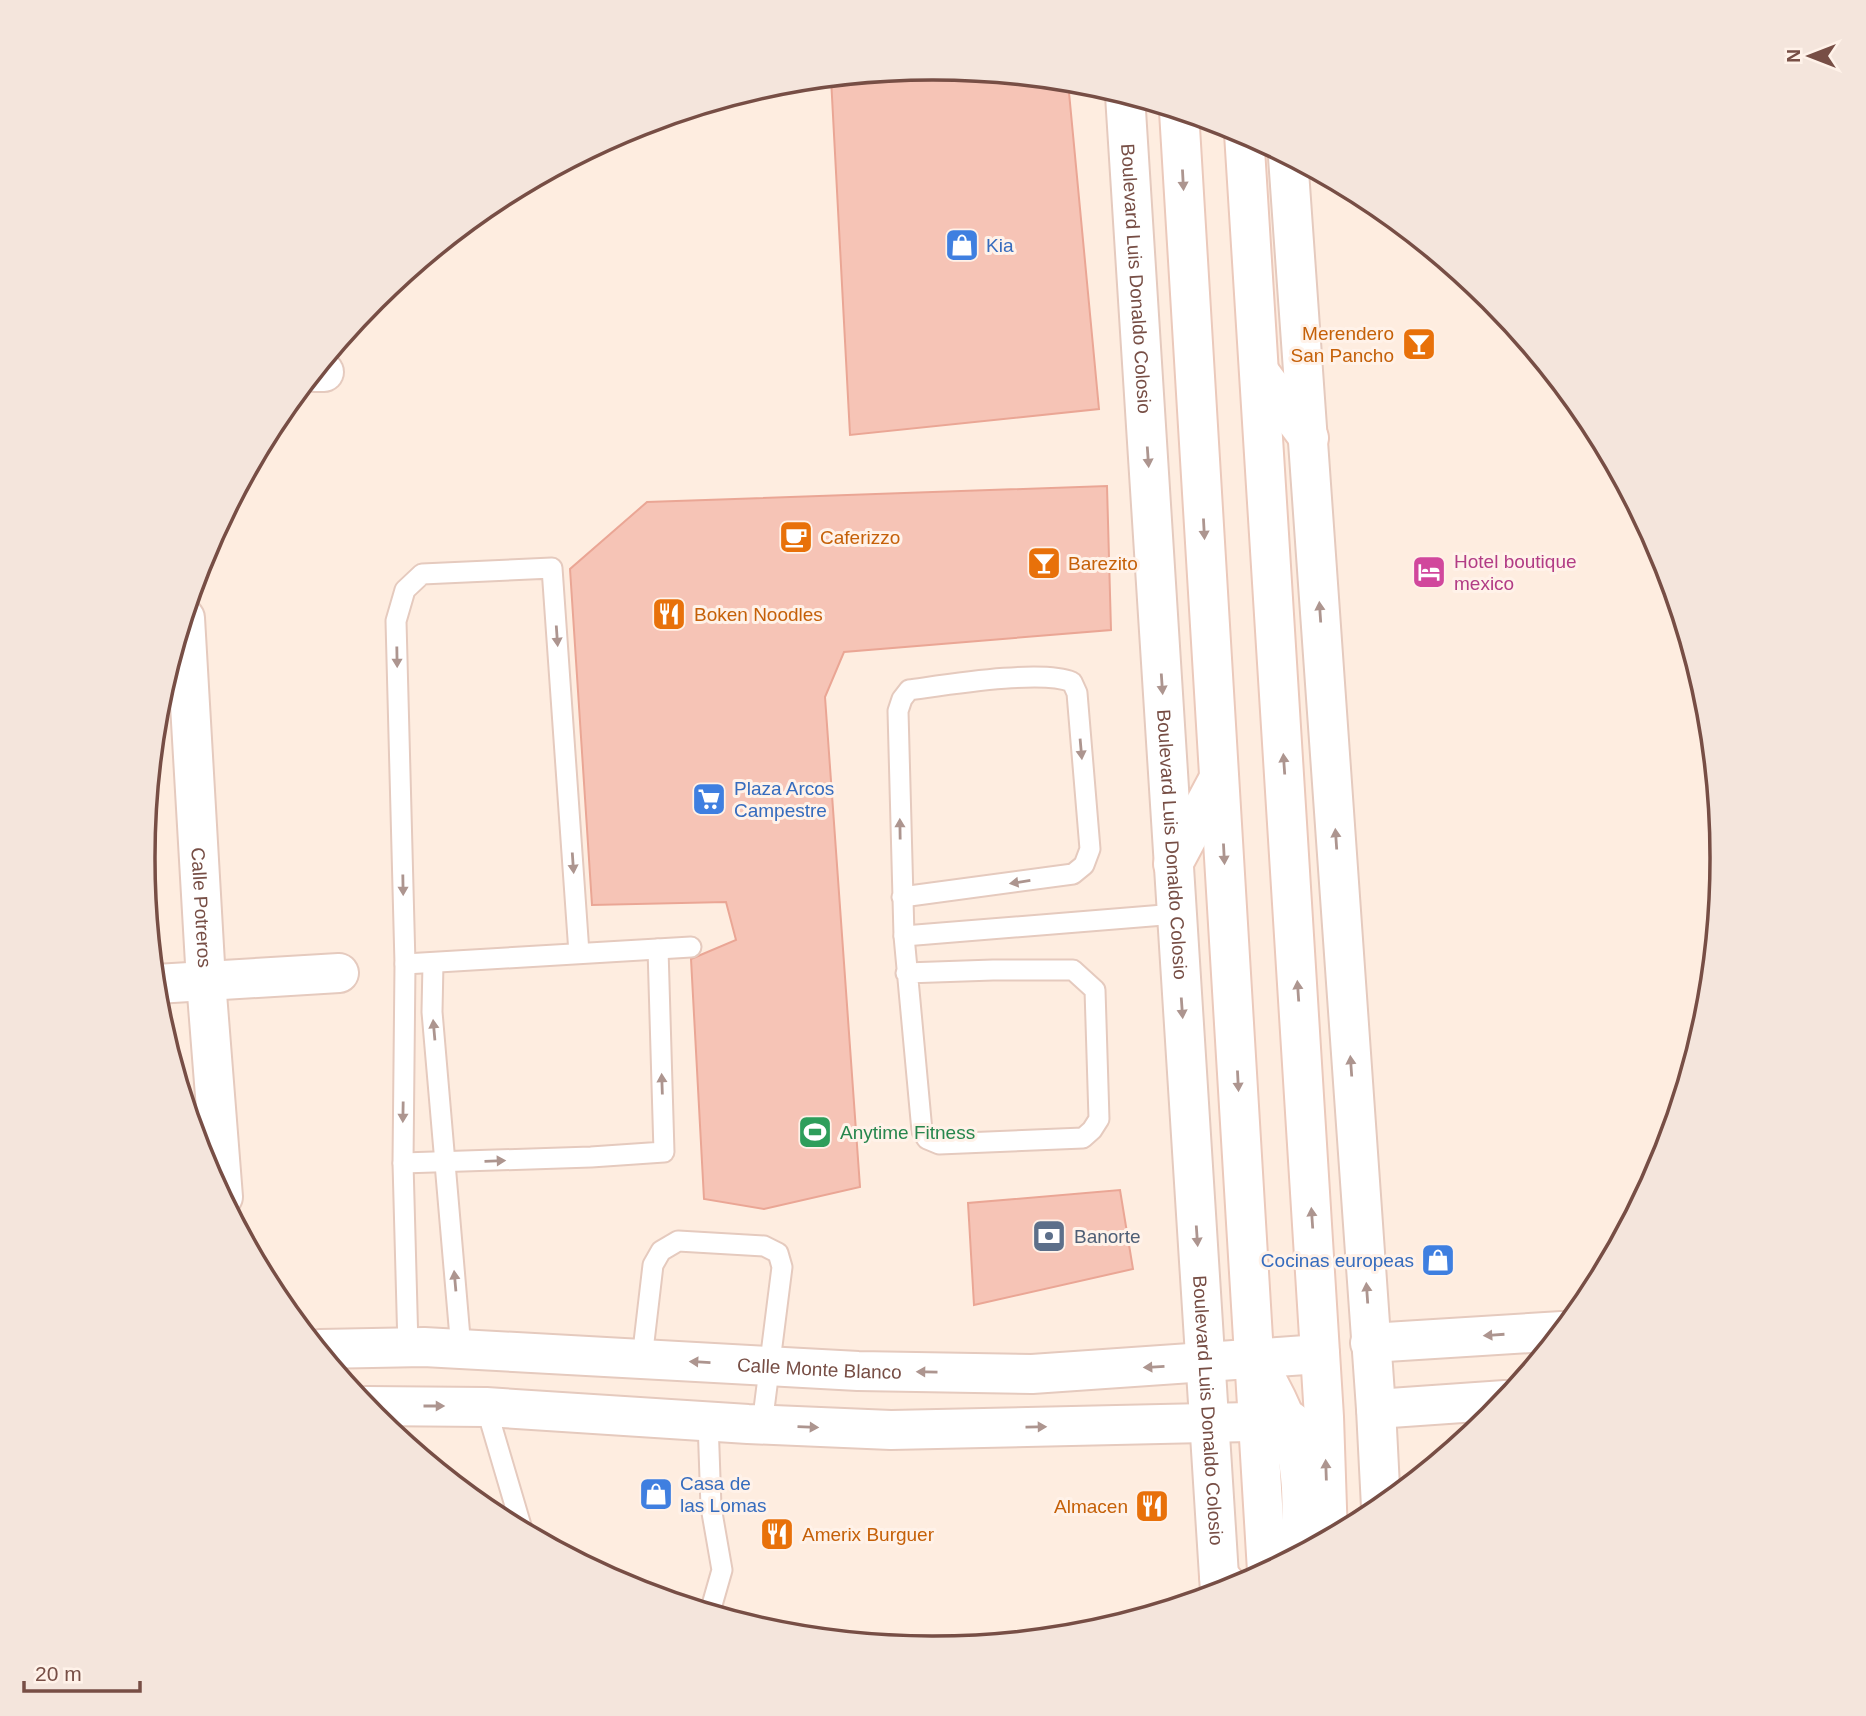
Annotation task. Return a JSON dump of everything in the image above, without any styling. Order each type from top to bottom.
[{"type":"street","name":"Boulevard Luis Donaldo Colosio","points":[[1126,105],[1205,1364],[1222,1579]]},
{"type":"street","points":[[1180,121],[1254,1360],[1272,1422],[1300,1475],[1301,1542]]},
{"type":"street","points":[[1245,146],[1324,1417],[1328,1527]]},
{"type":"street","points":[[1289,167],[1380,1493]]},
{"type":"street","points":[[1260,373],[1309,438]]},
{"type":"street","name":"Calle Potreros","points":[[179,671],[175,701],[206,981],[221,1169]]},
{"type":"street","points":[[1173,864],[1219,778]]},
{"type":"street","points":[[166,983],[339,972]]},
{"type":"street","points":[[1370,1343],[1549,1332]]},
{"type":"street","name":"Calle Monte Blanco","points":[[330,1349],[408,1347],[858,1371],[1032,1374],[1320,1354]]},
{"type":"street","points":[[1376,1409],[1490,1401]]},
{"type":"street","points":[[381,1406],[486,1406],[708,1422],[891,1430],[1210,1424],[1324,1417]]},
{"type":"street","points":[[1267,1559],[1272,1422]]},
{"type":"lane","points":[[408,1347],[403,1163],[405,964],[396,621],[405,590],[422,574],[552,568],[579,953]]},
{"type":"lane","points":[[902,897],[1073,874],[1084,865],[1090,849],[1077,693],[1072,682],[1059,676],[989,680],[909,690],[898,711],[902,897],[906,973],[922,1131],[927,1139],[939,1144],[1016,1142],[1083,1138],[1092,1130],[1098,1119],[1095,990],[1085,979],[1073,970],[906,973]]},
{"type":"lane","points":[[904,936],[1177,914]]},
{"type":"lane","points":[[405,964],[691,947]]},
{"type":"lane","points":[[403,1163],[664,1152],[658,949]]},
{"type":"lane","points":[[433,963],[432,1012],[461,1349]]},
{"type":"lane","points":[[642,1359],[653,1265],[661,1251],[678,1241],[764,1246],[778,1253],[782,1267],[762,1425]]},
{"type":"lane","points":[[486,1406],[518,1515]]},
{"type":"lane","points":[[708,1422],[711,1507],[722,1570],[713,1603]]},
{"type":"building","name":"Kia","points":[[933,80],[984,82],[1069,92],[1099,409],[850,435],[831,87]]},
{"type":"building","name":"Plaza Arcos Campestre","points":[[1107,486],[1111,630],[844,652],[825,697],[860,1187],[764,1209],[704,1199],[691,959],[736,940],[726,902],[592,905],[570,569],[647,502]]},
{"type":"building","name":"Banorte","points":[[1120,1190],[1133,1269],[974,1305],[968,1203]]},
{"type":"place","name":"Kia","points":[[962,245]]},
{"type":"place","name":"Merendero San Pancho","points":[[1419,344]]},
{"type":"place","name":"Caferizzo","points":[[796,537]]},
{"type":"place","name":"Barezito","points":[[1044,563]]},
{"type":"place","name":"Hotel boutique mexico","points":[[1429,572]]},
{"type":"place","name":"Boken Noodles","points":[[669,614]]},
{"type":"place","name":"Plaza Arcos Campestre","points":[[709,799]]},
{"type":"place","name":"Anytime Fitness","points":[[815,1132]]},
{"type":"place","name":"Banorte","points":[[1049,1236]]},
{"type":"place","name":"Cocinas europeas","points":[[1438,1260]]},
{"type":"place","name":"Casa de las Lomas","points":[[656,1494]]},
{"type":"place","name":"Almacen","points":[[1152,1506]]},
{"type":"place","name":"Amerix Burguer","points":[[777,1534]]}]
